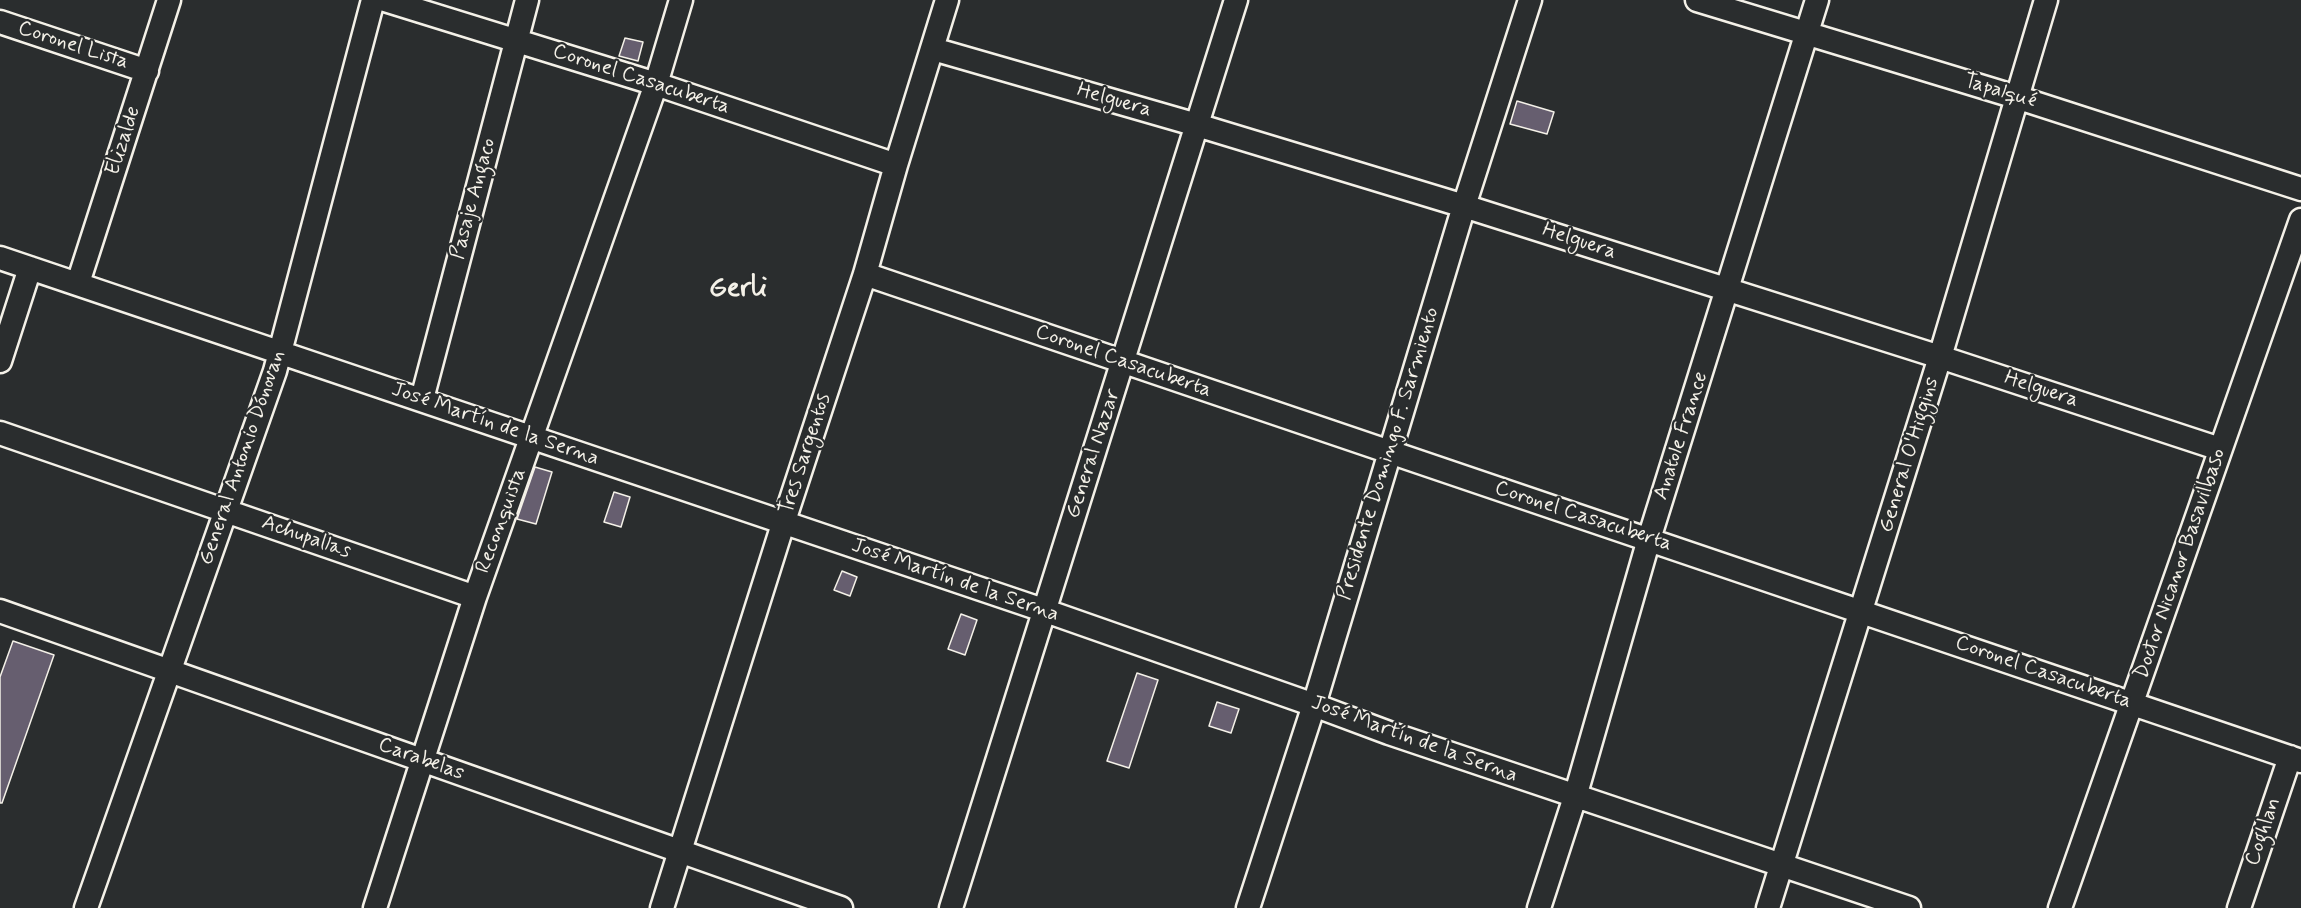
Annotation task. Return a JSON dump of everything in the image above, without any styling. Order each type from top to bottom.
[{"type":"street","name":"Elizalde","points":[[78,283],[169,0]]},
{"type":"street","name":"General Antonio Dónovan","points":[[86,908],[280,352],[373,0]]},
{"type":"street","name":"Coronel Casacuberta","points":[[386,0],[656,84],[896,165]]},
{"type":"street","name":"Pasaje Angaco","points":[[422,399],[527,0]]},
{"type":"street","name":"Reconquista","points":[[375,908],[475,597],[656,84],[681,0]]},
{"type":"street","name":"Tres Sargentos","points":[[662,908],[783,524],[865,274],[947,0]]},
{"type":"street","name":"General Nazar","points":[[951,908],[1236,0]]},
{"type":"street","name":"Presidente Domingo F. Sarmiento","points":[[1248,908],[1314,705],[1464,206],[1530,0]]},
{"type":"street","name":"Tapalqué","points":[[1697,0],[2016,97],[2301,189]]},
{"type":"street","name":"Anatole France","points":[[1539,908],[1575,797],[1649,539],[1817,0]]},
{"type":"street","name":"General O'Higgins","points":[[1768,908],[1940,357],[2046,0]]},
{"type":"street","name":"Coronel Lista","points":[[0,22],[147,71]]},
{"type":"street","name":"Helguera","points":[[933,49],[1197,125],[1464,206],[1940,357],[2220,449]]},
{"type":"street","name":"Doctor Nicanor Basavilbaso","points":[[2060,908],[2301,220]]},
{"type":"street","name":"José Martín de la Serna","points":[[0,258],[1043,610],[1389,733],[1909,908]]},
{"type":"street","points":[[0,361],[30,268]]},
{"type":"street","name":"Coronel Casacuberta","points":[[865,274],[2295,759]]},
{"type":"street","name":"Achupallas","points":[[0,433],[475,597]]},
{"type":"street","name":"Carabelas","points":[[0,611],[841,908]]},
{"type":"street","name":"Coghlan","points":[[2239,908],[2295,759]]},
{"type":"building","points":[[625,38],[643,42],[638,61],[619,56]]},
{"type":"building","points":[[1517,101],[1554,112],[1547,134],[1510,124]]},
{"type":"building","points":[[535,467],[552,472],[536,524],[517,519]]},
{"type":"building","points":[[614,492],[630,497],[621,527],[604,522]]},
{"type":"building","points":[[842,571],[857,577],[850,596],[834,590]]},
{"type":"building","points":[[961,614],[977,620],[965,655],[948,649]]},
{"type":"building","points":[[13,641],[54,655],[2,803],[0,803],[0,677]]},
{"type":"building","points":[[1137,673],[1158,680],[1129,768],[1107,761]]},
{"type":"building","points":[[1217,702],[1239,709],[1231,733],[1209,726]]},
{"type":"district","name":"Gerli","points":[[738,289]]}]
